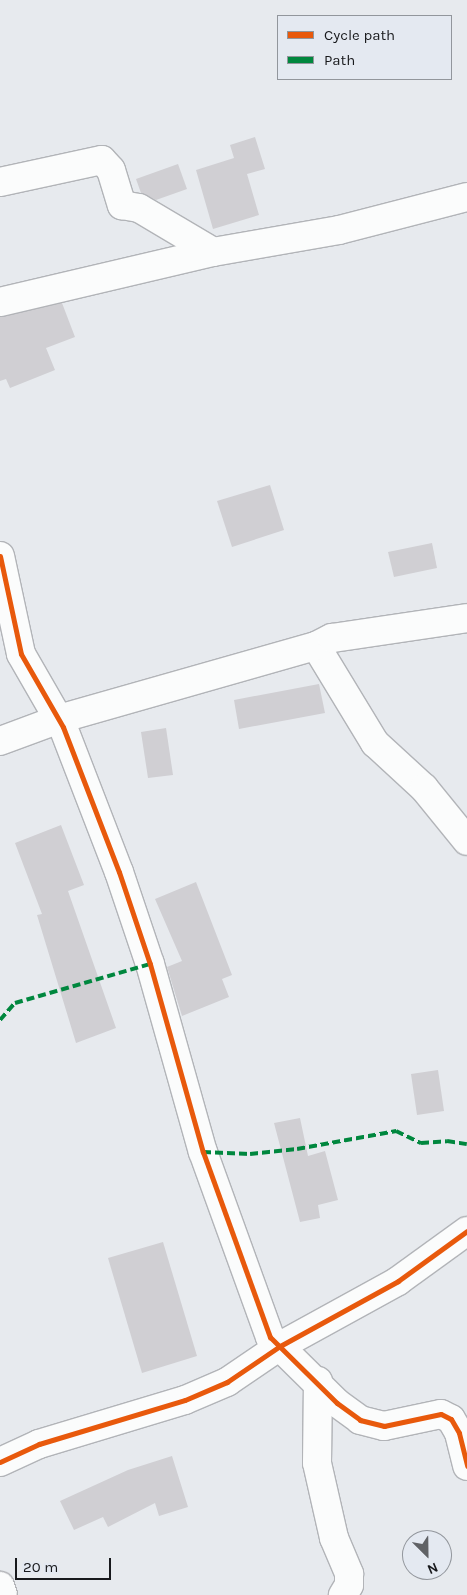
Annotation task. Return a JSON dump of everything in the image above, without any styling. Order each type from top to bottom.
[{"type":"street","points":[[0,182],[102,160],[111,170],[122,205],[139,208],[214,252]]},
{"type":"street","points":[[0,302],[214,252],[339,230],[467,197]]},
{"type":"street","points":[[1,563],[21,654],[59,719],[119,872],[150,964],[207,1162],[270,1337],[318,1381],[337,1403],[360,1420],[384,1426],[440,1414],[451,1419],[459,1433],[467,1466]]},
{"type":"street","points":[[0,741],[59,719],[316,646],[332,638],[467,618]]},
{"type":"street","points":[[316,646],[375,743],[424,788],[467,841]]},
{"type":"street","points":[[0,1462],[57,1438],[185,1400],[228,1382],[280,1346],[398,1281],[467,1231]]},
{"type":"street","points":[[318,1381],[317,1463],[334,1538],[349,1574],[349,1585],[342,1595]]},
{"type":"street","points":[[0,1586],[3,1595]]},
{"type":"building","points":[[255,137],[265,169],[247,174],[259,215],[213,229],[196,170],[234,158],[230,145]]},
{"type":"building","points":[[178,164],[187,189],[156,200],[141,193],[136,179]]},
{"type":"building","points":[[62,303],[75,337],[46,348],[55,370],[10,388],[6,379],[0,381],[0,317]]},
{"type":"building","points":[[270,485],[284,530],[232,547],[217,501]]},
{"type":"building","points":[[432,543],[437,568],[394,577],[388,552]]},
{"type":"building","points":[[319,684],[325,713],[239,729],[234,700]]},
{"type":"building","points":[[166,728],[173,775],[148,778],[141,732]]},
{"type":"building","points":[[61,825],[84,885],[68,891],[116,1028],[76,1043],[37,915],[42,914],[15,843]]},
{"type":"building","points":[[196,882],[232,975],[222,979],[229,997],[182,1016],[167,967],[182,961],[155,899]]},
{"type":"building","points":[[438,1070],[444,1111],[417,1115],[411,1074]]},
{"type":"building","points":[[300,1118],[308,1156],[325,1151],[338,1200],[318,1205],[320,1218],[300,1222],[274,1123]]},
{"type":"building","points":[[163,1242],[197,1356],[142,1373],[108,1258]]},
{"type":"building","points":[[172,1456],[188,1507],[159,1516],[155,1503],[108,1527],[103,1517],[74,1530],[60,1501],[128,1470]]},
{"type":"marked path","points":[[0,1020],[15,1003],[150,964]]},
{"type":"marked path","points":[[203,1152],[250,1154],[297,1149],[396,1131],[421,1143],[447,1141],[467,1144]]},
{"type":"cycle path","points":[[0,556],[21,654],[63,727],[119,872],[150,964],[203,1152],[270,1337],[337,1403],[360,1420],[384,1426],[441,1414],[451,1419],[459,1433],[467,1466]]},
{"type":"cycle path","points":[[0,1462],[39,1444],[185,1400],[227,1382],[280,1346],[398,1281],[467,1231]]}]
